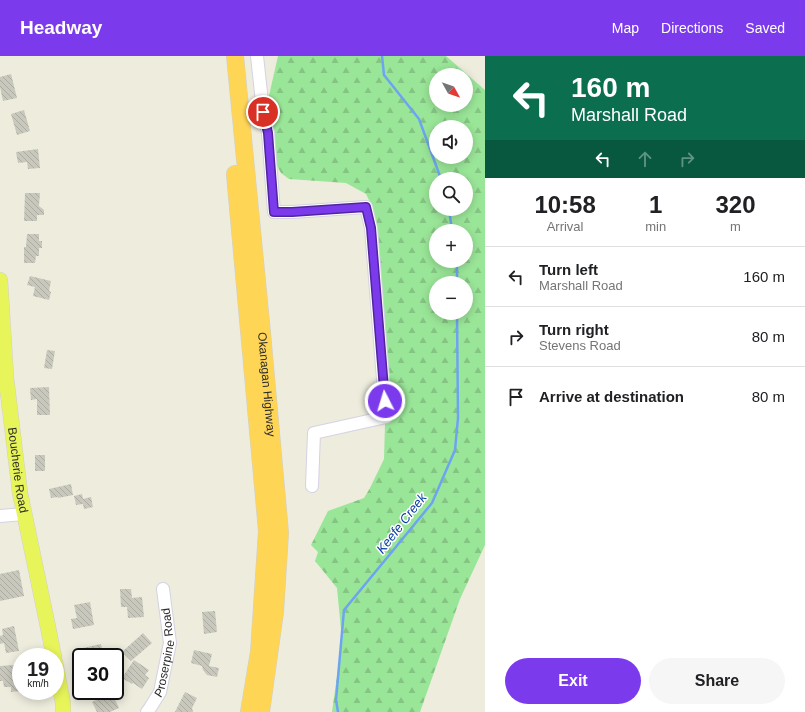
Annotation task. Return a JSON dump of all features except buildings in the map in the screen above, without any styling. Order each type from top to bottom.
[{"type":"highway","name":"Okanagan Highway","points":[[224,56],[267,531],[259,652],[249,712]]},
{"type":"highway","name":"Okanagan Highway","points":[[235,56],[261,317],[280,533],[276,612],[261,712]]},
{"type":"main road","name":"Boucherie Road","points":[[0,280],[6,377],[20,494],[52,648]]},
{"type":"main road","points":[[62,700],[63,712]]},
{"type":"street","points":[[257,56],[263,112],[268,133],[274,212],[366,207],[371,228],[386,416],[314,433],[312,486]]},
{"type":"street","points":[[0,516],[24,514]]},
{"type":"street","name":"Proserpine Road","points":[[147,712],[160,692],[170,642],[163,589]]},
{"type":"green space","points":[[278,56],[446,56],[460,68],[429,68],[429,112],[473,112],[473,80],[485,90],[485,545],[460,599],[420,712],[332,712],[342,640],[337,588],[315,561],[318,552],[311,545],[328,511],[364,498],[384,459],[385,424],[371,235],[373,208],[366,194],[346,183],[289,179],[281,173],[267,148],[268,100]]},
{"type":"waterway","name":"Keefe Creek","points":[[382,56],[384,75],[419,119],[438,172]]},
{"type":"waterway","name":"Keefe Creek","points":[[450,216],[451,224]]},
{"type":"waterway","name":"Keefe Creek","points":[[457,268],[457,276]]},
{"type":"waterway","name":"Keefe Creek","points":[[338,712],[336,700],[344,610],[432,503],[455,450],[458,418],[457,320]]},
{"type":"route","points":[[263,112],[268,133],[274,212],[366,207],[371,228],[385,401]]}]
